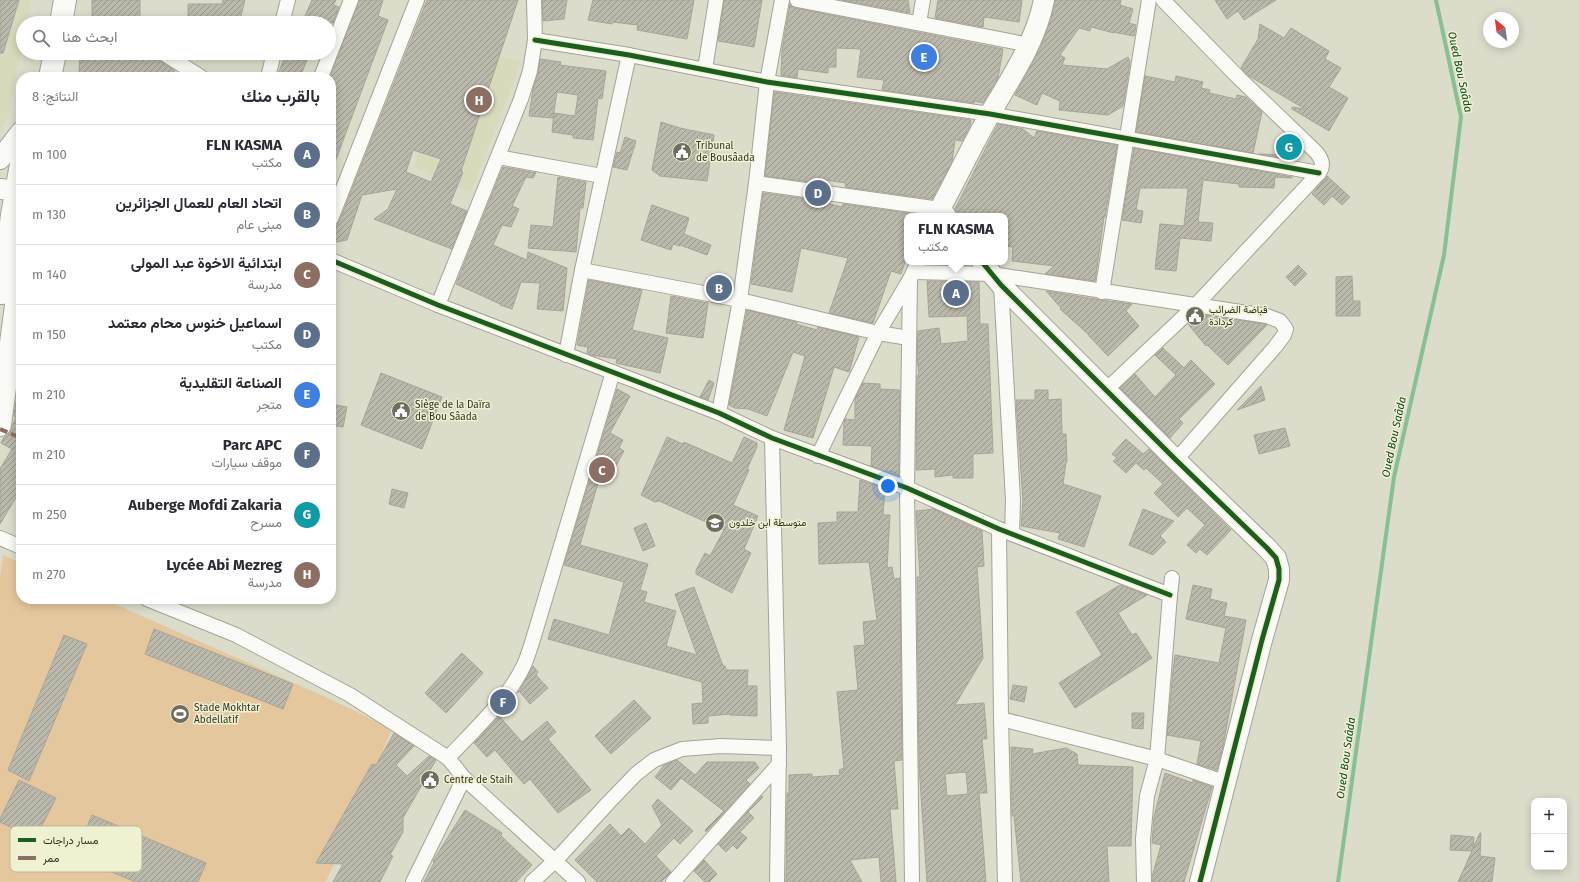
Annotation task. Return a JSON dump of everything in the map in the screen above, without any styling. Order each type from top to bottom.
[{"type":"main road","points":[[47,16],[50,0]]},
{"type":"main road","points":[[62,16],[65,0]]},
{"type":"main road","points":[[37,72],[39,60]]},
{"type":"main road","points":[[51,72],[54,60]]},
{"type":"main road","points":[[0,425],[4,323],[11,215],[13,190],[16,180]]},
{"type":"main road","points":[[4,323],[16,284]]},
{"type":"street","points":[[284,16],[288,0]]},
{"type":"street","points":[[336,37],[350,0]]},
{"type":"street","points":[[336,206],[416,0]]},
{"type":"street","points":[[438,305],[521,99],[530,71],[535,40],[534,0]]},
{"type":"street","points":[[705,69],[716,0]]},
{"type":"street","points":[[719,413],[740,300],[756,183],[767,82],[782,0]]},
{"type":"street","points":[[797,0],[1030,45]]},
{"type":"street","points":[[919,23],[923,0]]},
{"type":"street","points":[[941,213],[990,114],[1030,45],[1042,14],[1044,0]]},
{"type":"street","points":[[1102,292],[1149,0]]},
{"type":"street","points":[[1107,389],[1196,305],[1319,173],[1322,167],[1322,162],[1317,153],[1239,78],[1163,0]]},
{"type":"street","points":[[535,40],[628,55],[767,82],[990,114],[1319,173]]},
{"type":"street","points":[[566,355],[582,270],[628,55]]},
{"type":"street","points":[[174,60],[193,72]]},
{"type":"street","points":[[269,72],[272,60]]},
{"type":"street","points":[[323,72],[327,60]]},
{"type":"street","points":[[0,159],[16,138]]},
{"type":"street","points":[[498,157],[602,176]]},
{"type":"street","points":[[756,183],[935,213]]},
{"type":"street","points":[[336,262],[438,305],[719,413],[772,438],[907,488],[1006,531],[1170,595]]},
{"type":"street","points":[[582,270],[740,300],[878,333],[909,338]]},
{"type":"street","points":[[914,271],[992,274],[1267,316],[1280,321],[1286,329],[1275,347],[1176,460]]},
{"type":"street","points":[[818,456],[878,333],[914,271]]},
{"type":"street","points":[[912,882],[907,488],[909,338],[914,271]]},
{"type":"street","points":[[992,274],[1176,460],[1276,558],[1279,569],[1279,580],[1224,782],[1200,882]]},
{"type":"street","points":[[992,274],[1013,500],[1006,531],[1001,719],[1005,882]]},
{"type":"street","points":[[448,758],[502,698],[514,683],[523,666],[534,636],[613,372]]},
{"type":"street","points":[[772,438],[779,748],[777,882]]},
{"type":"street","points":[[0,538],[16,545]]},
{"type":"street","points":[[1144,882],[1143,839],[1146,796],[1158,759],[1172,578]]},
{"type":"street","points":[[159,604],[236,635],[350,695],[448,758],[464,778],[556,860],[578,882]]},
{"type":"street","points":[[1001,719],[1158,759],[1224,782]]},
{"type":"street","points":[[532,882],[556,860],[636,774],[654,760],[682,749],[721,746],[779,748]]},
{"type":"street","points":[[673,882],[779,764]]},
{"type":"street","points":[[413,882],[464,778]]},
{"type":"shaded area","points":[[0,0],[32,0],[29,16],[16,16],[16,60],[20,60],[8,116],[0,131]]},
{"type":"shaded area","points":[[472,50],[521,62],[471,192],[414,167],[423,138]]},
{"type":"shaded area","name":"Stade Mokhtar Abdellatif","points":[[3,555],[16,561],[16,604],[114,604],[328,698],[392,729],[326,882],[0,882],[0,577]]},
{"type":"building","points":[[0,0],[19,0],[3,53],[0,53]]},
{"type":"building","points":[[92,0],[140,0],[140,16],[92,16]]},
{"type":"building","points":[[223,0],[245,0],[241,16],[188,16],[188,4],[222,4]]},
{"type":"building","points":[[312,0],[336,0],[333,5],[339,7],[336,16],[305,16]]},
{"type":"building","points":[[359,0],[383,0],[378,16],[388,20],[336,159],[336,72],[332,72]]},
{"type":"building","points":[[427,0],[518,0],[461,171],[463,172],[450,204],[467,211],[452,249],[374,219],[388,209],[397,189],[362,195],[347,240],[336,242],[336,225],[339,222]],"holes":[[[413,150],[441,159],[431,182],[406,172]]]},
{"type":"building","points":[[542,0],[567,0],[564,19],[543,21]]},
{"type":"building","points":[[593,0],[694,0],[687,39],[637,30],[638,25],[612,22],[612,24],[588,20]]},
{"type":"building","points":[[724,0],[762,0],[754,47],[718,41]]},
{"type":"building","points":[[842,0],[908,0],[910,13]]},
{"type":"building","points":[[938,0],[1022,0],[1019,22],[984,17],[983,27],[935,18]]},
{"type":"building","points":[[1055,0],[1121,0],[1120,5],[1133,9],[1129,23],[1136,25],[1134,36],[1091,27],[1090,31],[1079,28],[1060,55],[1065,58],[1062,65],[1107,69],[1128,57],[1130,62],[1123,106],[1108,115],[1059,110],[1060,101],[1042,93],[1037,105],[1015,95],[1040,48],[1051,19]]},
{"type":"building","points":[[1215,0],[1276,0],[1244,20],[1238,11],[1227,19]]},
{"type":"building","points":[[790,4],[795,8],[1003,49],[998,78],[983,103],[882,90],[884,80],[857,77],[861,49],[836,48],[836,67],[828,67],[828,73],[798,69],[797,78],[781,75],[782,50]]},
{"type":"building","points":[[1260,24],[1284,38],[1291,28],[1329,51],[1325,59],[1341,68],[1329,87],[1348,98],[1329,131],[1292,109],[1292,107],[1305,109],[1249,76],[1241,68],[1258,39]]},
{"type":"building","points":[[540,59],[561,62],[560,65],[606,71],[602,99],[598,98],[593,140],[573,138],[573,135],[552,132],[554,113],[575,116],[578,95],[557,92],[553,118],[529,116]]},
{"type":"building","points":[[80,60],[158,60],[174,70],[174,72],[80,72]]},
{"type":"building","points":[[283,60],[307,60],[302,72],[279,72]]},
{"type":"building","points":[[1145,76],[1175,82],[1176,76],[1203,82],[1201,88],[1210,90],[1209,93],[1236,99],[1237,95],[1246,97],[1262,112],[1253,153],[1136,132]]},
{"type":"building","points":[[774,92],[971,120],[970,126],[962,141],[955,140],[952,162],[932,199],[845,187],[846,183],[818,179],[818,183],[765,176]]},
{"type":"building","points":[[661,122],[680,128],[714,135],[707,181],[660,176],[652,170]]},
{"type":"building","points":[[998,124],[1023,129],[1034,138],[1037,131],[1117,145],[1104,217],[1095,281],[1045,274],[1054,266],[1012,261],[1013,247],[1008,246],[1008,213],[956,213],[955,209]]},
{"type":"building","points":[[625,137],[636,141],[627,170],[613,167],[617,152],[620,153]]},
{"type":"building","points":[[1134,148],[1292,178],[1275,177],[1274,188],[1239,187],[1239,184],[1203,180],[1198,222],[1213,223],[1211,241],[1180,238],[1176,271],[1155,269],[1160,224],[1184,226],[1188,188],[1140,188],[1136,210],[1143,211],[1141,223],[1122,220]]},
{"type":"building","points":[[1259,154],[1293,155],[1293,160]]},
{"type":"building","points":[[503,167],[536,173],[533,178],[526,177],[512,206],[519,209],[511,227],[502,225],[493,245],[527,260],[528,252],[567,268],[563,311],[537,309],[540,283],[521,282],[512,309],[500,305],[456,284]]},
{"type":"building","points":[[1327,176],[1350,197],[1342,205],[1332,196],[1324,205],[1312,194]]},
{"type":"building","points":[[558,177],[586,182],[583,208],[580,208],[576,252],[528,248],[531,225],[553,227]]},
{"type":"building","points":[[763,193],[815,200],[842,207],[843,204],[907,213],[904,213],[904,265],[901,274],[891,271],[873,323],[829,313],[848,258],[801,248],[792,292],[751,284]]},
{"type":"building","points":[[652,205],[689,218],[684,234],[711,245],[707,255],[680,245],[673,244],[671,250],[641,240]]},
{"type":"building","points":[[1298,265],[1307,274],[1295,286],[1286,277]]},
{"type":"building","points":[[1352,276],[1353,301],[1360,301],[1360,316],[1336,316],[1336,277]]},
{"type":"building","points":[[589,280],[642,290],[632,330],[668,338],[660,373],[616,363],[617,359],[591,355],[587,353],[588,347],[577,345]]},
{"type":"building","points":[[927,281],[979,282],[980,324],[988,324],[993,453],[973,454],[973,478],[953,478],[953,475],[935,477],[935,469],[916,470],[917,375],[919,375],[917,357],[918,331],[939,328],[941,344],[968,341],[967,316],[929,317]]},
{"type":"building","points":[[1046,291],[1132,304],[1126,311],[1139,326],[1108,356],[1089,335],[1060,309],[1061,308]]},
{"type":"building","points":[[671,296],[708,303],[703,338],[666,333]]},
{"type":"building","points":[[747,310],[797,322],[796,324],[817,330],[818,327],[859,337],[849,372],[834,367],[813,438],[784,430],[805,356],[793,352],[767,416],[748,409],[735,408],[729,405]]},
{"type":"building","points":[[1199,314],[1267,325],[1228,365],[1207,345],[1206,346],[1188,324]]},
{"type":"building","points":[[1163,348],[1184,368],[1191,360],[1215,384],[1179,419],[1183,423],[1170,438],[1120,388],[1135,374],[1155,397],[1176,375],[1155,355]]},
{"type":"building","name":"Siège de la Daïra de Bou Sâada","points":[[381,373],[442,397],[422,449],[361,425]]},
{"type":"building","points":[[709,380],[714,383],[708,400],[700,397]]},
{"type":"building","points":[[863,383],[880,384],[880,389],[900,390],[899,476],[871,466],[872,446],[843,445],[844,422],[845,419],[855,420],[855,399]]},
{"type":"building","points":[[1261,386],[1265,400],[1237,410]]},
{"type":"building","points":[[617,389],[630,396],[610,433],[623,440],[619,448],[624,451],[613,471],[603,466],[580,545],[648,564],[640,590],[647,592],[644,602],[676,611],[666,646],[697,655],[675,594],[694,587],[723,666],[725,666],[726,670],[748,670],[747,686],[757,686],[757,716],[730,714],[708,716],[708,723],[693,724],[692,704],[703,703],[702,682],[548,639],[554,619],[609,635],[624,582],[564,565]]},
{"type":"building","points":[[1035,390],[1048,390],[1048,400],[1061,399],[1062,434],[1066,434],[1067,462],[1063,484],[1101,496],[1084,547],[1058,539],[1060,533],[1021,526],[1023,501],[1016,400],[1035,400]]},
{"type":"building","points":[[16,401],[16,417],[14,416]]},
{"type":"building","points":[[336,405],[347,407],[343,427],[336,426]]},
{"type":"building","points":[[16,417],[16,497],[0,524],[0,469],[12,449],[1,443],[4,437],[10,432]]},
{"type":"building","points":[[1285,428],[1290,446],[1259,454],[1254,435]]},
{"type":"building","points":[[667,437],[683,444],[684,442],[732,463],[744,437],[757,443],[757,447],[747,469],[749,470],[733,505],[758,516],[744,549],[751,553],[732,593],[696,574],[696,570],[705,553],[710,556],[724,530],[659,501],[655,502],[641,495]]},
{"type":"building","points":[[1126,439],[1143,454],[1149,449],[1231,530],[1207,555],[1200,549],[1196,553],[1187,545],[1205,525],[1187,508],[1178,517],[1154,493],[1163,484],[1146,468],[1144,470],[1136,463],[1126,473],[1113,461],[1117,458],[1112,454]]},
{"type":"building","points":[[860,480],[886,489],[883,515],[890,515],[887,568],[892,567],[894,579],[900,578],[902,760],[894,761],[898,809],[890,809],[896,882],[881,882],[879,857],[850,860],[862,882],[786,882],[787,793],[789,793],[789,775],[812,774],[812,777],[840,775],[839,770],[844,768],[837,692],[858,690],[854,646],[865,645],[863,622],[877,620],[869,562],[819,564],[818,523],[837,522],[837,512],[858,512]]},
{"type":"building","points":[[392,489],[408,493],[404,508],[389,504]]},
{"type":"building","points":[[934,509],[982,531],[984,566],[977,567],[983,658],[955,705],[984,703],[987,739],[982,739],[987,793],[979,793],[986,882],[927,882],[919,766],[917,577],[920,577],[916,511]],"holes":[[[966,772],[968,794],[947,796],[945,774]]]},
{"type":"building","points":[[1143,509],[1174,521],[1160,536],[1166,542],[1153,555],[1129,545]]},
{"type":"building","points":[[646,523],[655,546],[643,551],[634,528]]},
{"type":"building","points":[[1120,585],[1147,595],[1118,613],[1132,635],[1136,633],[1152,658],[1075,708],[1059,683],[1102,655],[1076,612]]},
{"type":"building","points":[[1193,585],[1212,589],[1210,599],[1227,603],[1224,616],[1246,620],[1222,752],[1217,770],[1197,764],[1201,741],[1167,735],[1175,655],[1219,663],[1226,628],[1186,619]]},
{"type":"building","points":[[154,629],[293,684],[283,709],[145,654]]},
{"type":"building","points":[[64,635],[87,644],[29,781],[8,770]]},
{"type":"building","points":[[462,653],[483,673],[446,713],[425,693]]},
{"type":"building","points":[[533,666],[538,672],[536,675],[548,688],[530,704],[519,691]]},
{"type":"building","points":[[1013,685],[1027,687],[1024,702],[1010,699]]},
{"type":"building","points":[[634,700],[651,718],[611,754],[595,736]]},
{"type":"building","points":[[1132,713],[1144,713],[1143,729],[1132,728]]},
{"type":"building","points":[[499,716],[522,742],[547,721],[556,732],[548,739],[591,790],[558,813],[530,779],[524,784],[495,750],[487,757],[474,743]]},
{"type":"building","points":[[394,733],[414,746],[396,765],[407,776],[429,756],[436,760],[403,818],[403,832],[390,855],[393,856],[380,882],[333,882],[343,864],[316,863],[372,764],[376,765]]},
{"type":"building","points":[[1011,747],[1033,749],[1032,754],[1066,748],[1077,754],[1078,765],[1133,767],[1131,846],[1107,846],[1109,882],[1021,882],[1014,816],[1012,816]]},
{"type":"building","points":[[677,760],[695,775],[707,762],[755,762],[759,768],[746,780],[750,784],[706,832],[705,830],[724,811],[681,778],[671,790],[655,777],[664,765]]},
{"type":"building","points":[[1165,773],[1193,783],[1193,780],[1212,787],[1184,882],[1152,882],[1161,845],[1152,843],[1154,817]]},
{"type":"building","points":[[19,780],[56,798],[42,826],[10,827],[0,822],[0,819]]},
{"type":"building","points":[[762,796],[763,797],[748,812],[754,818],[740,832],[747,838],[737,849],[733,845],[726,852],[718,844]]},
{"type":"building","points":[[658,799],[693,831],[680,844],[674,838],[656,856],[671,872],[661,882],[597,882],[575,860],[610,824],[621,836],[629,828],[645,844],[662,825],[652,806]]},
{"type":"building","points":[[465,810],[502,833],[501,836],[532,865],[516,882],[424,882],[434,863],[433,861]]},
{"type":"building","points":[[92,815],[118,826],[88,826]]},
{"type":"building","points":[[1480,833],[1480,856],[1495,858],[1492,882],[1458,882],[1472,851],[1450,850],[1451,835],[1474,837],[1473,848]]},
{"type":"building","points":[[142,836],[206,863],[198,882],[136,882],[112,872],[142,872]]},
{"type":"building","points":[[704,860],[717,874],[709,882],[705,882],[694,871]]},
{"type":"waterway","name":"Oued Bou Saâda","points":[[1338,882],[1394,477],[1444,255],[1461,117],[1436,0]]},
{"type":"marked path","points":[[0,429],[16,436]]},
{"type":"cycle path","points":[[535,40],[629,55],[767,82],[990,114],[1319,173]]},
{"type":"cycle path","points":[[336,262],[438,305],[719,413],[772,438],[907,488],[999,529],[1170,595]]},
{"type":"cycle path","points":[[984,265],[1001,285],[1276,558],[1279,569],[1279,580],[1262,640],[1200,882]]},
{"type":"place","name":"الصناعة التقليدية","points":[[924,57]]},
{"type":"place","name":"Lycée Abi Mezreg","points":[[479,100]]},
{"type":"place","name":"Auberge Mofdi Zakaria","points":[[1289,147]]},
{"type":"place","name":"Tribunal de Bousâada","points":[[682,152]]},
{"type":"place","name":"اسماعيل خنوس محام معتمد","points":[[818,193]]},
{"type":"place","name":"اتحاد العام للعمال الجزائرين","points":[[719,288]]},
{"type":"place","name":"FLN KASMA","points":[[956,293]]},
{"type":"place","name":"قباضة الضرائب كردادة","points":[[1195,316]]},
{"type":"place","name":"Siège de la Daïra de Bou Sâada","points":[[401,411]]},
{"type":"place","name":"ابتدائية الاخوة عبد المولى","points":[[602,470]]},
{"type":"place","name":"متوسطة ابن خلدون","points":[[715,523]]},
{"type":"place","name":"Parc APC","points":[[503,702]]},
{"type":"place","name":"Stade Mokhtar Abdellatif","points":[[180,714]]},
{"type":"place","name":"Centre de Staih","points":[[430,780]]}]
